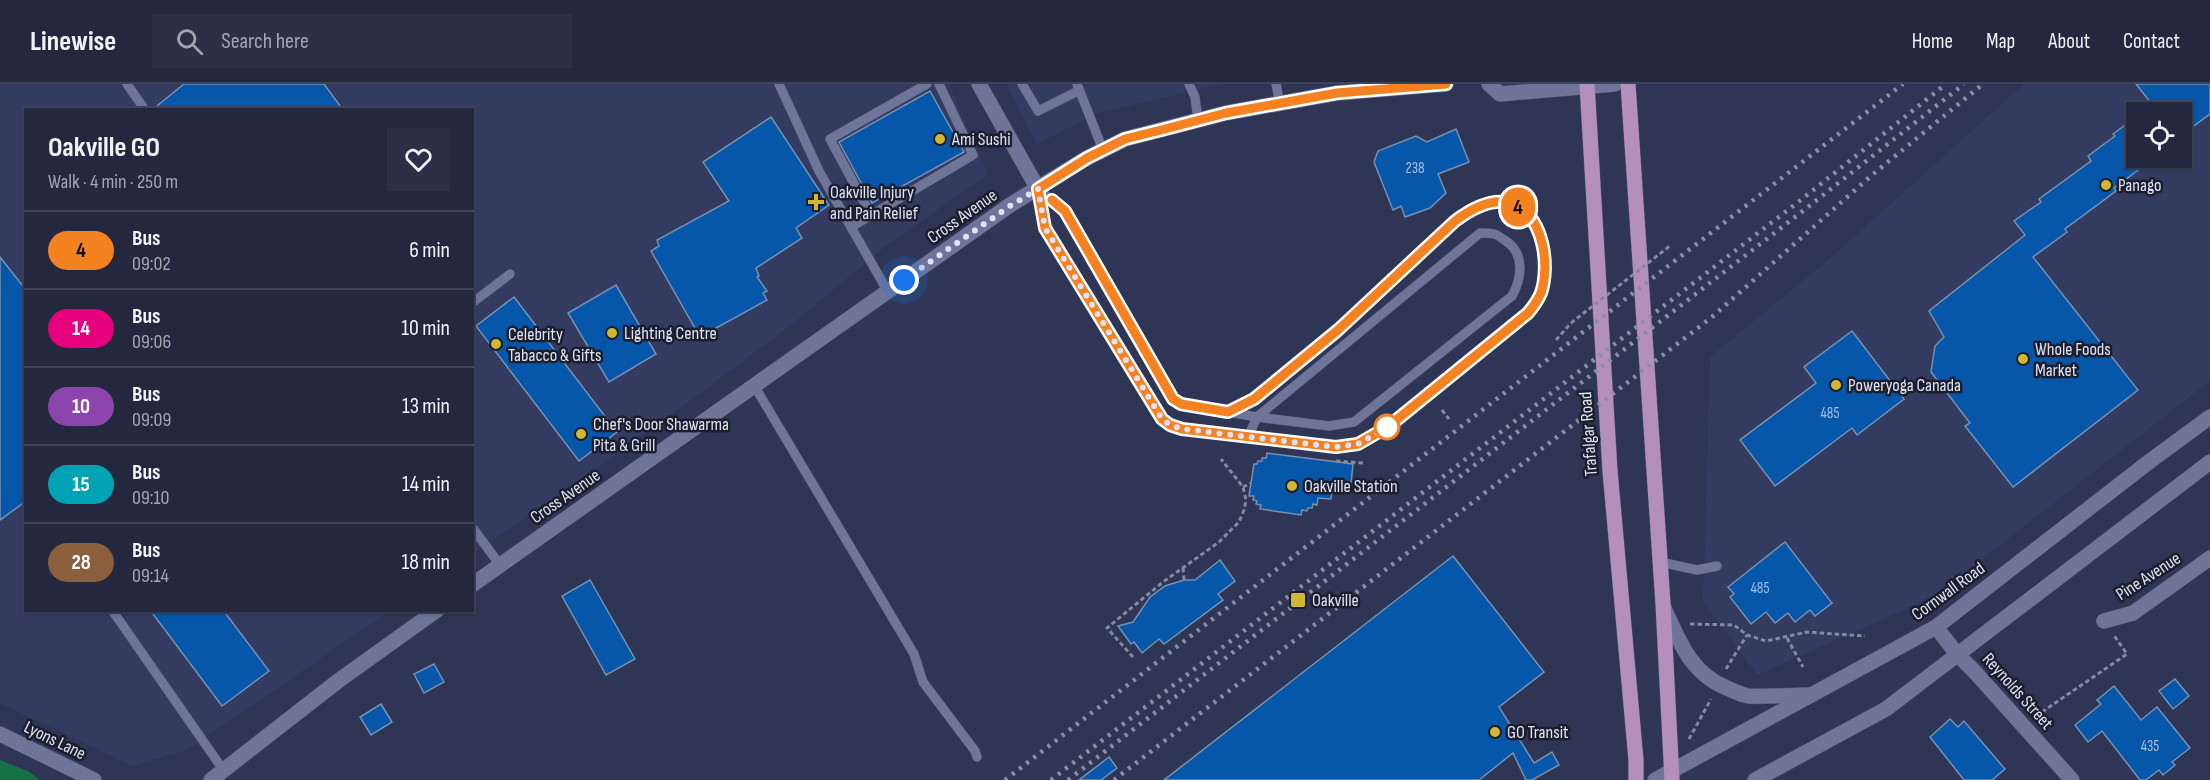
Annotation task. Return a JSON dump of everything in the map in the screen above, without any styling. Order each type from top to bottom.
[{"type":"main road","points":[[1628,84],[1663,604],[1671,776]]},
{"type":"main road","name":"Trafalgar Road","points":[[1587,85],[1610,471],[1636,780]]},
{"type":"street","points":[[979,84],[1038,189]]},
{"type":"street","name":"Cross Avenue","points":[[474,584],[1010,206],[1103,150],[1125,139],[1198,120],[1337,93],[1446,84]]},
{"type":"street","points":[[1489,84],[1500,94],[1615,84]]},
{"type":"street","name":"Cornwall Road","points":[[1655,780],[1671,776],[1691,759],[1812,696],[1936,627],[2210,417]]},
{"type":"street","points":[[1755,780],[1774,777],[1886,709],[2210,462]]},
{"type":"street","name":"Pine Avenue","points":[[2104,621],[2133,613],[2210,558]]},
{"type":"street","points":[[1663,604],[1681,646],[1691,662],[1707,678],[1746,696],[1812,696]]},
{"type":"street","points":[[211,780],[228,776],[338,681],[434,612]]},
{"type":"street","name":"Reynolds Street","points":[[1936,627],[1957,654],[2072,780]]},
{"type":"street","name":"Lyons Lane","points":[[0,734],[94,780]]},
{"type":"lane","points":[[127,84],[144,108]]},
{"type":"lane","points":[[779,84],[819,171],[888,292]]},
{"type":"lane","points":[[872,215],[830,139],[927,84]]},
{"type":"lane","points":[[851,227],[973,155],[939,84]]},
{"type":"lane","points":[[1022,84],[1038,111],[1077,87],[1103,150]]},
{"type":"lane","points":[[1189,84],[1195,97],[1198,120]]},
{"type":"lane","points":[[1276,84],[1280,104]]},
{"type":"lane","points":[[1038,189],[1045,228],[1162,419],[1182,429],[1336,447],[1358,444],[1389,426],[1528,313],[1540,294],[1546,267],[1542,240],[1531,218],[1516,205],[1501,202],[1472,207],[1338,330],[1254,399],[1228,412]]},
{"type":"lane","points":[[1038,189],[1065,211],[1173,399],[1181,404],[1257,417],[1329,426],[1354,422],[1512,296],[1518,286],[1520,273],[1520,258],[1512,245],[1495,234],[1480,233],[1257,417],[1248,437]]},
{"type":"lane","points":[[474,301],[510,274]]},
{"type":"lane","points":[[755,387],[914,654],[923,682],[975,751],[977,757]]},
{"type":"lane","points":[[474,530],[500,565]]},
{"type":"lane","points":[[1660,562],[1697,570],[1718,566]]},
{"type":"lane","points":[[113,612],[228,776]]},
{"type":"path","points":[[1556,340],[1571,323],[1671,245]]},
{"type":"path","points":[[1442,410],[1449,419]]},
{"type":"path","points":[[1133,657],[1107,628],[1219,542],[1239,522],[1246,500],[1243,487],[1221,459]]},
{"type":"path","points":[[1243,487],[1251,483]]},
{"type":"path","points":[[1183,568],[1184,580]]},
{"type":"path","points":[[2042,712],[2127,654],[2104,621]]},
{"type":"path","points":[[1689,624],[1734,625],[1748,635],[1766,642],[1807,632],[1865,636]]},
{"type":"path","points":[[1724,673],[1748,635]]},
{"type":"path","points":[[1787,638],[1803,667]]},
{"type":"path","points":[[1689,739],[1715,692]]},
{"type":"shaded area","points":[[0,84],[949,84],[988,174],[886,246],[791,325],[627,448],[474,553],[474,108],[24,108],[24,612],[389,612],[187,750],[132,766],[0,703]]},
{"type":"shaded area","points":[[1006,84],[1223,84],[1098,113],[1037,144]]},
{"type":"shaded area","points":[[2024,84],[2210,84],[2210,381],[1935,596],[1757,675],[1703,601],[1710,357],[1827,261]]},
{"type":"green space","points":[[0,760],[30,772],[39,780],[0,780]]},
{"type":"building","points":[[184,84],[324,84],[342,108],[154,108]]},
{"type":"building","points":[[2136,84],[2210,84],[2210,114],[2192,127],[2192,102],[2150,102]]},
{"type":"building","points":[[930,91],[964,152],[872,203],[839,142]]},
{"type":"building","points":[[771,117],[829,205],[796,228],[802,238],[756,268],[759,276],[757,277],[767,291],[763,293],[767,300],[700,337],[651,251],[659,246],[657,240],[729,201],[703,162]]},
{"type":"building","name":"Whole Foods Market","points":[[2126,124],[2126,168],[2141,168],[2114,188],[2116,191],[2065,229],[2067,232],[2033,257],[2138,390],[2013,487],[1965,426],[1970,423],[1931,372],[1935,346],[1944,337],[1929,311],[2025,235],[2014,221],[2041,202],[2039,199],[2091,161],[2088,156],[2115,136],[2113,134]]},
{"type":"building","points":[[1456,129],[1469,162],[1438,174],[1446,193],[1430,208],[1405,217],[1401,206],[1393,210],[1374,162],[1378,151],[1416,136],[1427,142]]},
{"type":"building","points":[[0,257],[24,287],[24,502],[0,520]]},
{"type":"building","name":"Lighting Centre","points":[[616,285],[656,354],[609,382],[568,313]]},
{"type":"building","points":[[514,297],[617,432],[579,461],[476,326]]},
{"type":"building","points":[[1852,331],[1904,399],[1857,435],[1852,428],[1775,486],[1740,440],[1816,383],[1804,367]]},
{"type":"building","name":"Oakville Station","points":[[1267,453],[1353,464],[1351,484],[1333,483],[1331,499],[1318,498],[1317,505],[1313,504],[1312,508],[1308,508],[1307,511],[1302,510],[1301,515],[1260,509],[1261,505],[1256,504],[1257,501],[1253,500],[1254,496],[1249,496],[1254,464],[1266,458]]},
{"type":"building","points":[[1785,542],[1832,603],[1815,616],[1810,610],[1795,622],[1788,613],[1775,623],[1766,612],[1751,624],[1730,597],[1734,594],[1728,587]]},
{"type":"building","points":[[1453,556],[1544,672],[1499,707],[1534,763],[1552,752],[1559,765],[1532,780],[1526,780],[1513,753],[1479,780],[1164,780]]},
{"type":"building","points":[[1220,560],[1235,581],[1218,594],[1223,600],[1164,644],[1159,639],[1142,653],[1134,642],[1131,644],[1118,626],[1133,622],[1150,597],[1165,586],[1184,580],[1195,580]]},
{"type":"building","points":[[590,580],[635,659],[606,675],[562,596]]},
{"type":"building","points":[[152,612],[225,612],[269,671],[222,706]]},
{"type":"building","points":[[434,664],[444,682],[424,693],[414,674]]},
{"type":"building","points":[[2175,679],[2189,696],[2173,709],[2159,691]]},
{"type":"building","points":[[2114,686],[2141,720],[2157,707],[2190,748],[2172,762],[2175,765],[2163,775],[2159,770],[2146,780],[2140,780],[2102,731],[2088,742],[2075,725],[2101,704],[2097,700]]},
{"type":"building","points":[[381,704],[392,722],[371,735],[360,717]]},
{"type":"building","points":[[1950,719],[1958,727],[1964,721],[2005,769],[1992,780],[1964,780],[1930,737]]},
{"type":"building","points":[[1109,757],[1117,768],[1101,780],[1079,780]]},
{"type":"railway","points":[[1005,780],[1903,84]]},
{"type":"railway","points":[[1051,780],[1802,199],[1946,84]]},
{"type":"railway","points":[[1068,780],[1964,84]]},
{"type":"railway","points":[[1114,780],[1712,317],[1872,175],[1983,84]]},
{"type":"bus line","name":"4","points":[[1052,200],[1065,211],[1173,399],[1181,404],[1228,412],[1254,399],[1338,330],[1472,207],[1501,202],[1516,205],[1531,218],[1542,240],[1546,267],[1540,294],[1528,313],[1389,426],[1358,444],[1336,447],[1182,429],[1162,419],[1045,228],[1038,189],[1087,158],[1125,139],[1226,113],[1337,93],[1446,84]]},
{"type":"place","name":"Ami Sushi","points":[[940,139]]},
{"type":"place","name":"Panago","points":[[2106,185]]},
{"type":"place","name":"Oakville Injury and Pain Relief","points":[[816,202]]},
{"type":"place","name":"Lighting Centre","points":[[612,333]]},
{"type":"place","name":"Celebrity Tabacco & Gifts","points":[[496,344]]},
{"type":"place","name":"Whole Foods Market","points":[[2023,359]]},
{"type":"place","name":"Poweryoga Canada","points":[[1836,385]]},
{"type":"place","name":"Chef's Door Shawarma Pita & Grill","points":[[581,434]]},
{"type":"place","name":"Oakville Station","points":[[1292,486]]},
{"type":"place","name":"Oakville","points":[[1298,600]]},
{"type":"place","name":"GO Transit","points":[[1495,732]]},
{"type":"route","points":[[904,280],[1038,189],[1045,228],[1162,419],[1170,425],[1182,429],[1336,447],[1358,444],[1389,426],[1387,427]]}]
